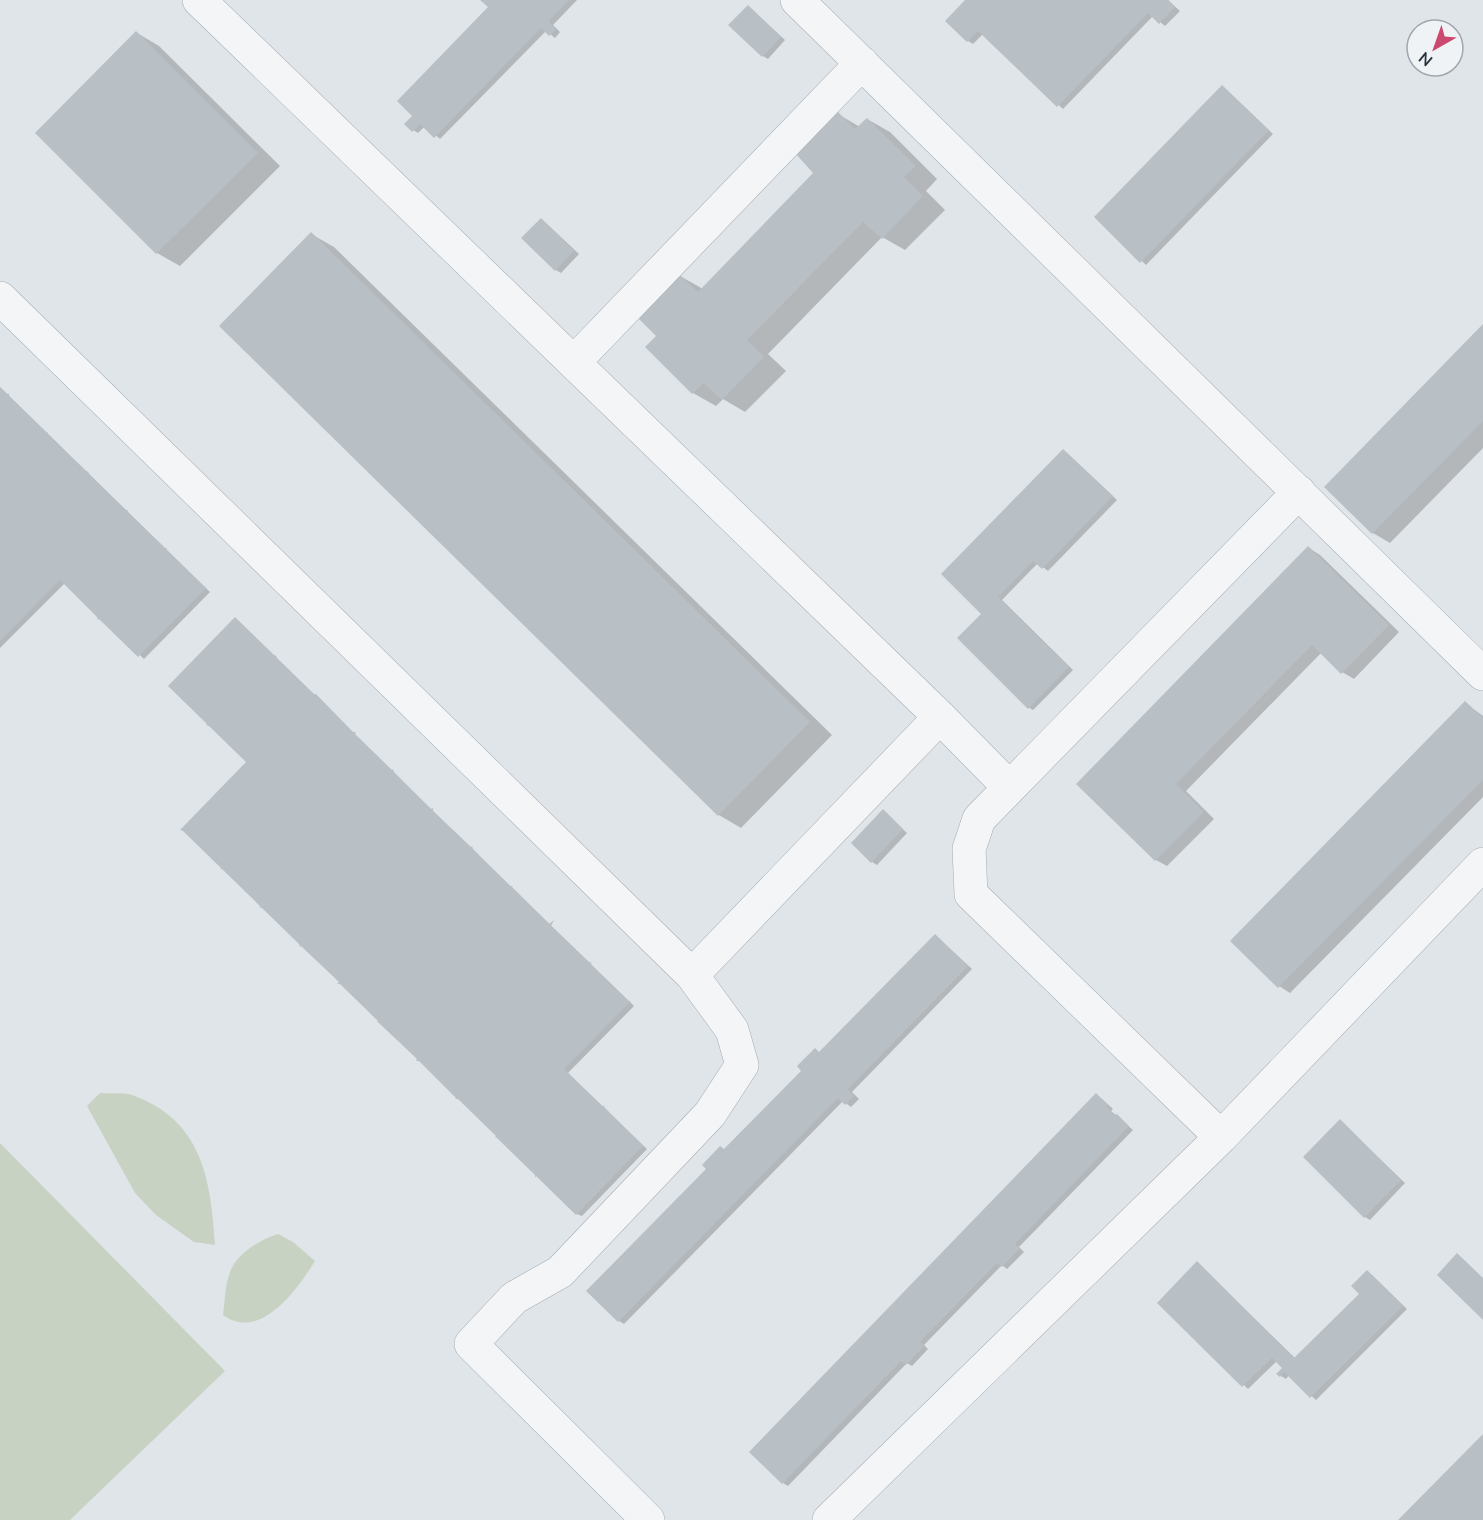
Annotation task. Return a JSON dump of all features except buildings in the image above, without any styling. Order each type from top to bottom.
[{"type":"lane","points":[[199,0],[940,717],[1009,787]]},
{"type":"lane","points":[[797,0],[1483,674]]},
{"type":"lane","points":[[574,362],[862,63]]},
{"type":"lane","points":[[0,298],[692,975],[732,1030],[742,1065],[710,1114],[560,1272],[514,1298],[471,1344],[648,1520]]},
{"type":"lane","points":[[1221,1137],[971,894],[969,849],[979,819],[1299,492]]},
{"type":"lane","points":[[692,975],[940,717]]},
{"type":"lane","points":[[828,1520],[1221,1137],[1483,864]]},
{"type":"green space","points":[[100,1093],[128,1094],[156,1106],[174,1120],[188,1136],[205,1175],[210,1197],[215,1245],[194,1242],[156,1215],[135,1193],[87,1106]]},
{"type":"green space","points":[[0,1143],[225,1371],[70,1520],[0,1520]]},
{"type":"green space","points":[[278,1234],[293,1242],[315,1261],[307,1273],[288,1298],[264,1317],[250,1322],[237,1322],[223,1315],[227,1282],[233,1265],[250,1248]]}]
